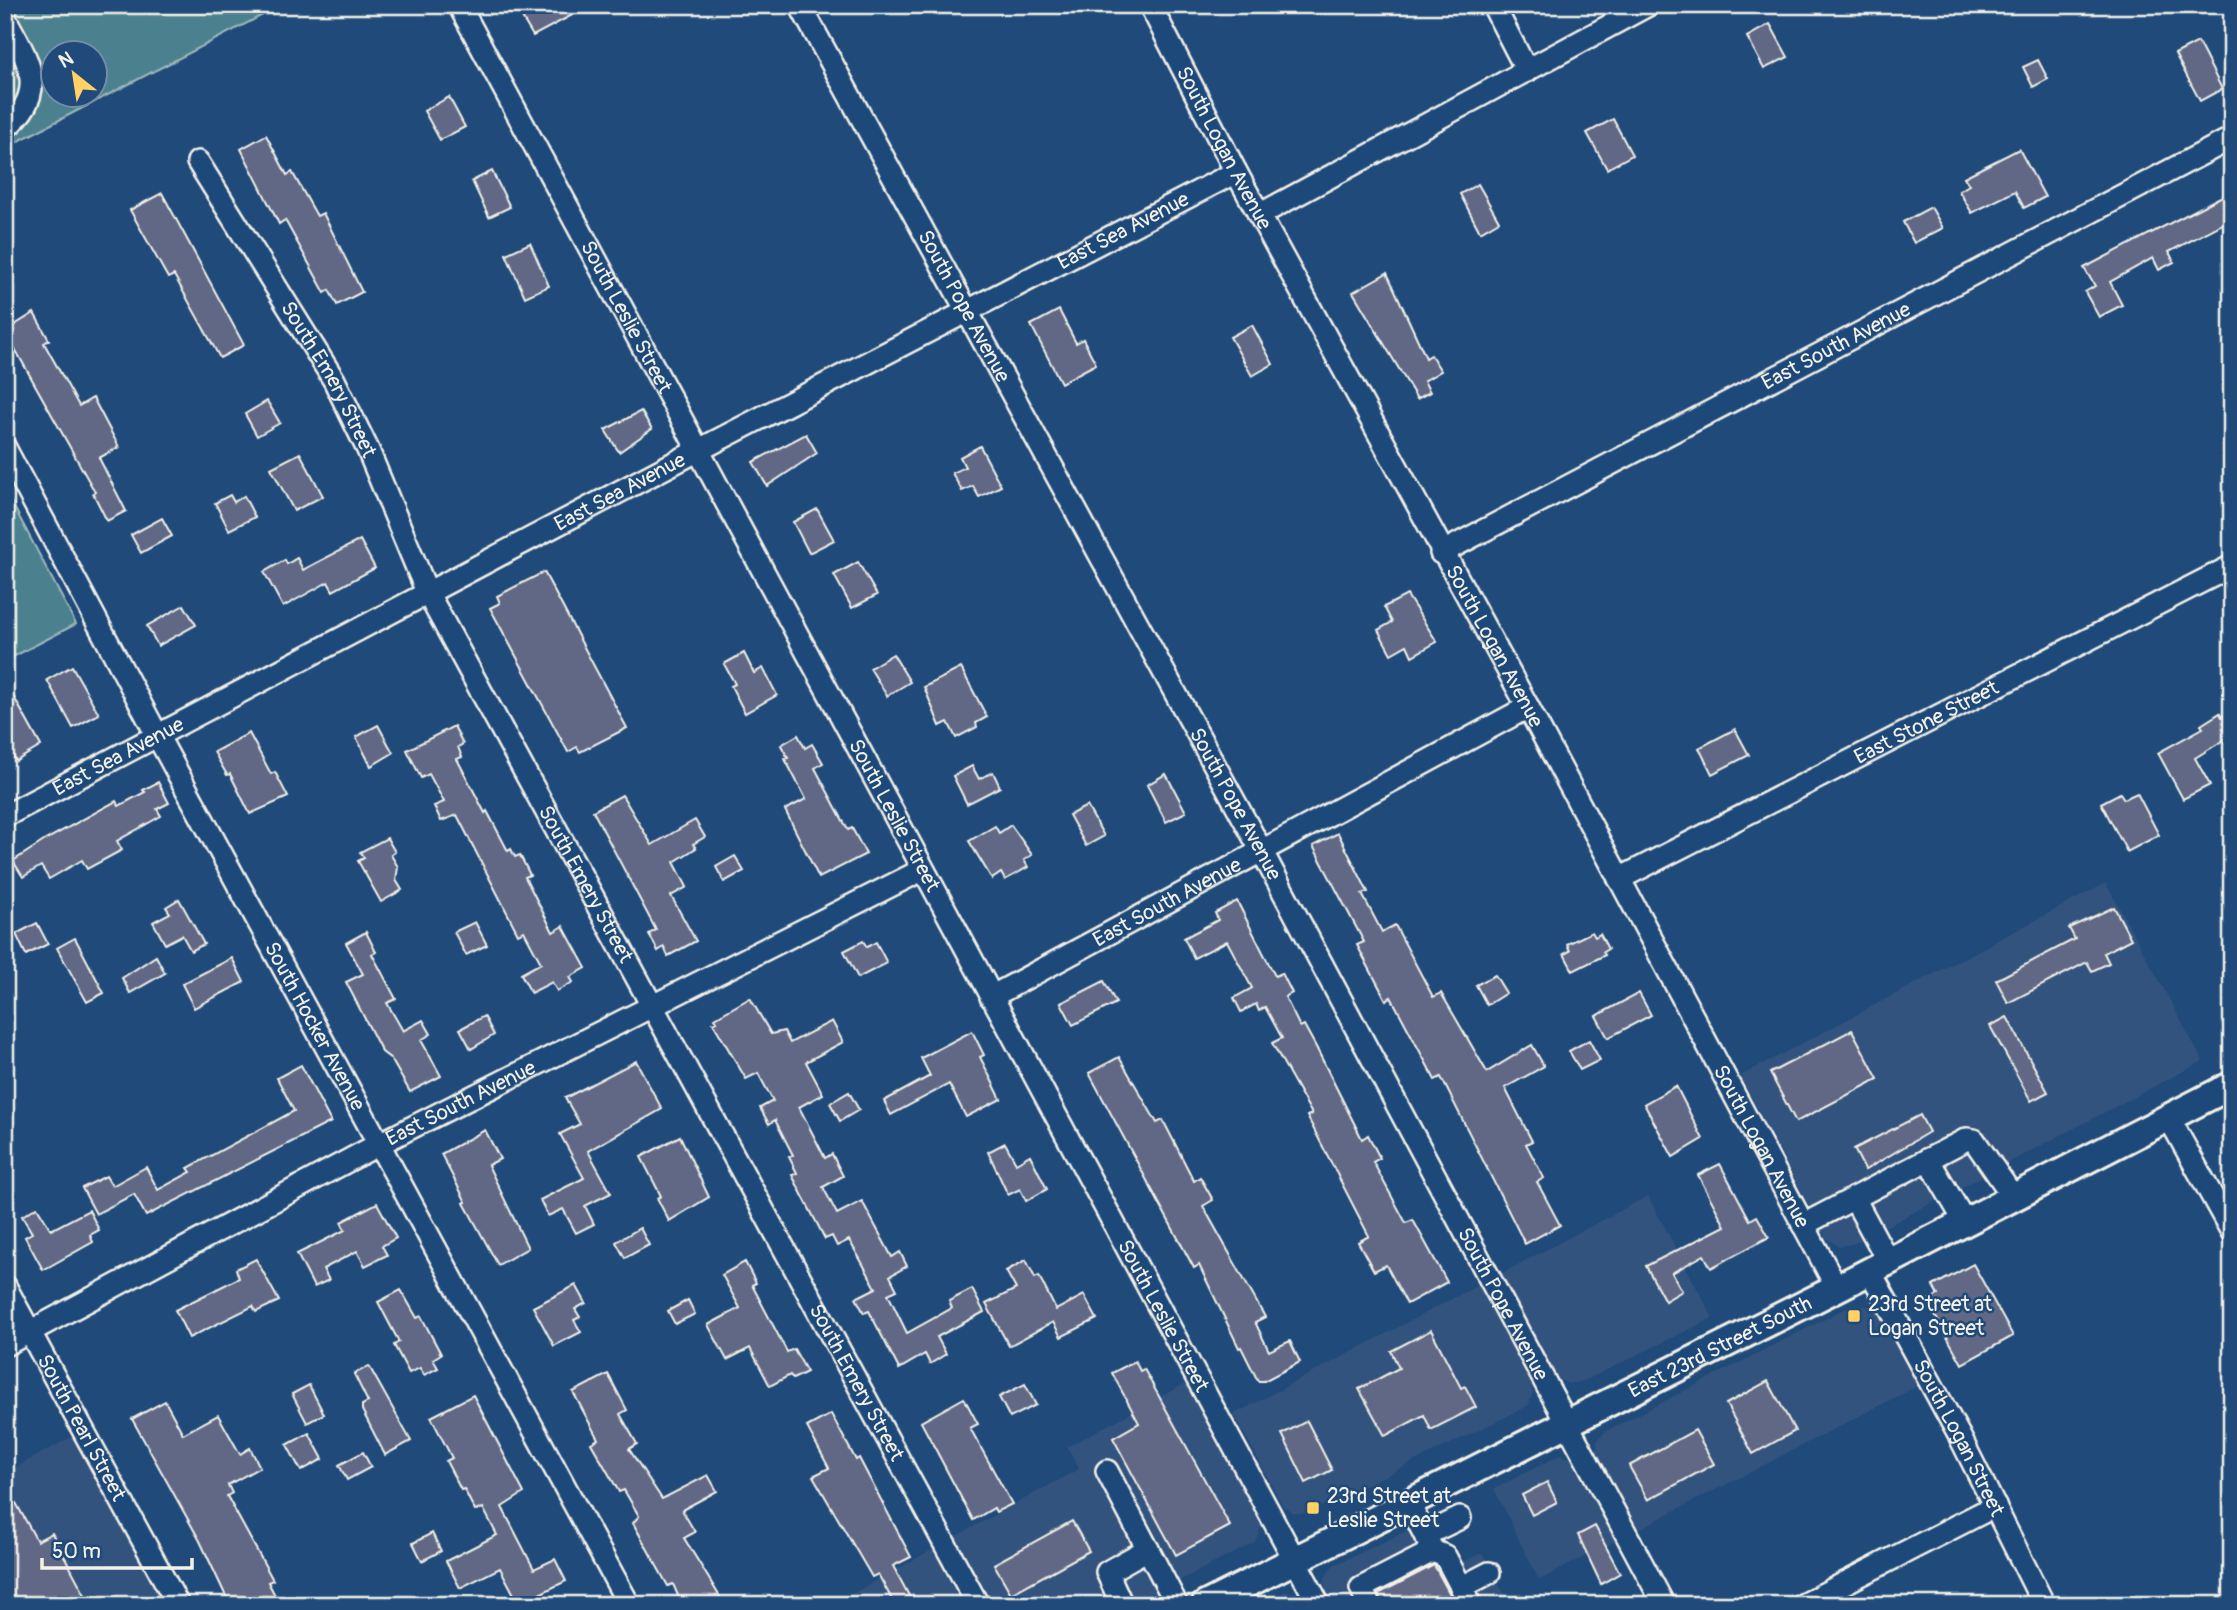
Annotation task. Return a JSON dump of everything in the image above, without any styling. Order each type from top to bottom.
[{"type":"main road","name":"East 23rd Street South","points":[[1205,1605],[1837,1288],[2232,1085]]},
{"type":"street","name":"South Leslie Street","points":[[459,5],[696,451],[1318,1605]]},
{"type":"street","name":"South Pope Avenue","points":[[800,5],[1261,850],[1664,1605]]},
{"type":"street","name":"South Logan Avenue","points":[[1150,5],[1259,215],[1528,708],[1837,1288]]},
{"type":"street","points":[[1493,5],[1527,71]]},
{"type":"street","points":[[1259,215],[1648,5]]},
{"type":"street","points":[[5,18],[26,58],[33,78],[30,98],[5,128]]},
{"type":"street","name":"East South Avenue","points":[[1441,552],[2232,138]]},
{"type":"street","name":"South Emery Street","points":[[198,162],[334,380],[368,450],[427,593],[978,1605]]},
{"type":"street","name":"East Sea Avenue","points":[[5,816],[696,451],[1236,172]]},
{"type":"street","name":"South Hocker Avenue","points":[[5,448],[157,735],[629,1605]]},
{"type":"street","name":"East Stone Street","points":[[1619,879],[2232,566]]},
{"type":"street","name":"East South Avenue","points":[[990,997],[1528,708]]},
{"type":"street","name":"East South Avenue","points":[[5,1345],[379,1144],[922,870]]},
{"type":"street","points":[[2169,1118],[2232,1232]]},
{"type":"street","points":[[1803,1225],[1967,1139],[1974,1140],[2014,1198]]},
{"type":"street","points":[[1928,1160],[1965,1222]]},
{"type":"street","name":"South Logan Street","points":[[1854,1198],[1879,1266],[2044,1605]]},
{"type":"street","name":"South Pearl Street","points":[[5,1286],[178,1605]]},
{"type":"street","points":[[1107,1471],[1177,1605]]},
{"type":"street","points":[[1408,1502],[1429,1543],[1446,1556],[1463,1596],[1489,1573]]},
{"type":"street","points":[[1802,1605],[1995,1506]]},
{"type":"street","points":[[1369,1605],[1361,1588],[1429,1543],[1460,1518]]},
{"type":"street","points":[[1122,1605],[1107,1572],[1149,1549]]},
{"type":"shaded area","points":[[2106,883],[2203,1061],[1853,1244],[1839,1246],[1827,1239],[1740,1076]]},
{"type":"shaded area","points":[[1648,1196],[1713,1318],[1584,1381],[1568,1384],[1550,1375],[1496,1276]]},
{"type":"shaded area","points":[[1480,1284],[1528,1373],[1533,1392],[1528,1406],[1309,1513],[1294,1513],[1283,1506],[1234,1414]]},
{"type":"shaded area","points":[[1850,1306],[1870,1306],[1884,1318],[1920,1385],[1637,1530],[1597,1453],[1597,1441],[1606,1431]]},
{"type":"shaded area","points":[[1192,1380],[1262,1515],[1261,1529],[1254,1543],[1131,1605],[987,1605],[951,1539],[1079,1469],[1067,1447]]},
{"type":"shaded area","points":[[75,1435],[166,1605],[5,1605],[5,1473]]},
{"type":"shaded area","points":[[1560,1455],[1572,1459],[1616,1541],[1539,1580],[1494,1489]]},
{"type":"shaded area","points":[[1428,1521],[1453,1567],[1482,1553],[1507,1599],[1496,1605],[1334,1605],[1325,1588],[1325,1578],[1332,1566]]},
{"type":"shaded area","points":[[935,1548],[965,1605],[832,1605]]},
{"type":"shaded area","points":[[1286,1591],[1301,1595],[1309,1605],[1259,1605]]},
{"type":"green space","points":[[5,5],[282,5],[108,95],[108,38],[38,38],[38,108],[82,108],[5,148]]},
{"type":"green space","points":[[5,490],[76,624],[5,661]]},
{"type":"building","points":[[540,5],[591,5],[533,36],[521,16]]},
{"type":"building","points":[[1770,24],[1788,57],[1764,69],[1747,37]]},
{"type":"building","points":[[2198,42],[2222,89],[2200,101],[2175,54]]},
{"type":"building","points":[[2038,60],[2048,79],[2033,87],[2023,67]]},
{"type":"building","points":[[449,97],[465,127],[440,140],[424,111]]},
{"type":"building","points":[[1613,119],[1632,155],[1607,169],[1587,133]]},
{"type":"building","points":[[266,135],[287,175],[292,172],[317,216],[323,213],[362,292],[337,305],[329,290],[325,293],[285,220],[279,224],[241,149]]},
{"type":"building","points":[[2019,149],[2045,197],[2024,208],[2015,191],[1972,213],[1959,191],[1969,185],[1964,177]]},
{"type":"building","points":[[492,171],[510,207],[489,217],[472,181]]},
{"type":"building","points":[[1478,184],[1499,221],[1480,232],[1460,194]]},
{"type":"building","points":[[2232,191],[2232,219],[2169,252],[2174,262],[2159,270],[2153,258],[2110,282],[2122,305],[2099,317],[2085,292],[2095,286],[2084,268]]},
{"type":"building","points":[[162,193],[244,345],[220,358],[174,275],[168,278],[130,210]]},
{"type":"building","points":[[1931,207],[1943,228],[1914,243],[1903,222]]},
{"type":"building","points":[[530,243],[549,286],[525,297],[506,254]]},
{"type":"building","points":[[1387,273],[1426,358],[1431,355],[1441,371],[1424,381],[1430,392],[1417,399],[1353,292]]},
{"type":"building","points":[[1059,310],[1076,343],[1083,339],[1096,364],[1061,383],[1031,325]]},
{"type":"building","points":[[34,313],[49,340],[44,343],[79,406],[93,398],[119,447],[99,458],[126,511],[107,521],[93,493],[95,492],[5,331]]},
{"type":"building","points":[[1252,325],[1273,364],[1252,376],[1230,337]]},
{"type":"building","points":[[267,401],[280,423],[257,436],[245,414]]},
{"type":"building","points":[[641,411],[652,429],[619,452],[605,430]]},
{"type":"building","points":[[806,434],[817,453],[767,486],[753,462]]},
{"type":"building","points":[[980,446],[1001,486],[979,497],[973,486],[962,491],[952,473],[965,467],[960,457]]},
{"type":"building","points":[[300,453],[323,496],[294,511],[271,468]]},
{"type":"building","points":[[230,495],[234,502],[244,496],[255,517],[229,530],[215,503]]},
{"type":"building","points":[[817,509],[834,540],[809,553],[793,522]]},
{"type":"building","points":[[162,518],[172,536],[141,553],[131,535]]},
{"type":"building","points":[[360,540],[375,568],[333,591],[328,582],[283,607],[264,572],[285,560],[287,564],[297,558],[303,570]]},
{"type":"building","points":[[858,562],[877,595],[852,608],[834,575]]},
{"type":"building","points":[[544,572],[627,728],[580,752],[577,747],[568,752],[490,608],[500,603],[497,596]]},
{"type":"building","points":[[1407,595],[1437,642],[1412,656],[1407,645],[1391,654],[1378,630],[1392,622],[1384,607]]},
{"type":"building","points":[[184,605],[196,625],[158,646],[147,626]]},
{"type":"building","points":[[744,653],[754,673],[763,668],[777,695],[745,713],[731,686],[735,684],[724,664]]},
{"type":"building","points":[[893,654],[910,682],[887,696],[870,668]]},
{"type":"building","points":[[72,666],[99,714],[73,728],[47,680]]},
{"type":"building","points":[[961,668],[987,717],[976,723],[977,727],[956,738],[948,722],[940,726],[924,687]]},
{"type":"building","points":[[5,681],[41,746],[16,761],[5,742]]},
{"type":"building","points":[[2232,712],[2232,735],[2195,758],[2210,785],[2183,799],[2158,753],[2203,728],[2201,725],[2220,713],[2222,717]]},
{"type":"building","points":[[378,725],[393,753],[371,766],[356,737]]},
{"type":"building","points":[[454,726],[463,744],[458,747],[462,757],[457,759],[485,813],[487,811],[508,851],[511,849],[515,857],[520,855],[530,875],[525,877],[553,932],[563,926],[586,968],[570,977],[573,982],[557,991],[552,982],[531,993],[521,974],[541,963],[524,931],[518,934],[457,815],[441,821],[434,806],[444,802],[429,774],[421,778],[407,750]]},
{"type":"building","points":[[1735,729],[1749,755],[1712,774],[1699,748]]},
{"type":"building","points":[[249,733],[271,774],[275,772],[288,797],[250,814],[230,774],[227,775],[214,752]]},
{"type":"building","points":[[798,735],[805,748],[812,744],[823,763],[815,768],[848,830],[852,828],[866,854],[819,878],[785,810],[806,799],[785,759],[788,758],[781,745]]},
{"type":"building","points":[[972,766],[979,779],[993,772],[1000,787],[967,804],[953,776]]},
{"type":"building","points":[[1166,774],[1186,812],[1166,822],[1147,785]]},
{"type":"building","points":[[158,782],[169,803],[157,809],[161,816],[117,841],[122,850],[87,869],[82,860],[49,879],[41,866],[23,877],[13,861],[116,801],[119,806]]},
{"type":"building","points":[[2120,793],[2124,799],[2137,793],[2159,835],[2127,852],[2101,803]]},
{"type":"building","points":[[622,795],[652,845],[695,820],[705,837],[693,844],[696,848],[674,862],[687,887],[671,896],[696,941],[668,956],[664,947],[658,951],[649,934],[656,930],[593,811]]},
{"type":"building","points":[[1087,806],[1104,836],[1086,846],[1069,815]]},
{"type":"building","points":[[1011,825],[1032,855],[1024,860],[1028,867],[1005,880],[1001,873],[992,879],[969,841],[995,826],[999,833]]},
{"type":"building","points":[[1338,833],[1368,892],[1362,894],[1382,932],[1395,925],[1433,997],[1441,993],[1487,1072],[1532,1045],[1544,1066],[1505,1088],[1532,1141],[1526,1144],[1544,1178],[1537,1182],[1560,1225],[1525,1244],[1441,1077],[1435,1080],[1391,997],[1386,1000],[1357,945],[1364,942],[1313,846]]},
{"type":"building","points":[[387,838],[395,852],[391,855],[398,867],[396,880],[402,890],[381,902],[358,861],[364,858],[360,852]]},
{"type":"building","points":[[735,856],[744,871],[724,882],[716,867]]},
{"type":"building","points":[[179,899],[204,944],[191,951],[182,935],[165,944],[153,922],[170,913],[166,907]]},
{"type":"building","points":[[1237,901],[1275,976],[1282,973],[1292,993],[1285,997],[1300,1027],[1304,1025],[1316,1047],[1362,1139],[1368,1135],[1380,1158],[1373,1162],[1406,1223],[1413,1220],[1447,1282],[1407,1304],[1386,1265],[1374,1271],[1358,1242],[1369,1236],[1307,1116],[1312,1114],[1272,1043],[1282,1038],[1265,1007],[1259,1011],[1256,1004],[1241,1012],[1234,998],[1252,988],[1227,941],[1194,958],[1184,938],[1218,920],[1215,913]]},
{"type":"building","points":[[2114,907],[2131,939],[2104,953],[2109,963],[2092,971],[2087,962],[2008,1003],[1996,980],[2075,939],[2069,928]]},
{"type":"building","points":[[475,922],[487,945],[466,955],[454,932]]},
{"type":"building","points":[[37,923],[48,944],[26,955],[16,934]]},
{"type":"building","points":[[366,932],[376,952],[372,954],[396,999],[387,1003],[403,1031],[423,1020],[431,1034],[421,1040],[441,1076],[410,1092],[391,1059],[382,1052],[346,982],[363,974],[346,943]]},
{"type":"building","points":[[1592,932],[1595,937],[1600,934],[1608,949],[1603,952],[1605,955],[1573,971],[1564,954],[1570,951],[1567,944]]},
{"type":"building","points":[[75,938],[104,993],[87,1002],[57,948]]},
{"type":"building","points":[[863,941],[867,947],[876,942],[887,963],[858,978],[844,951]]},
{"type":"building","points":[[156,956],[165,973],[130,993],[122,978]]},
{"type":"building","points":[[232,958],[244,982],[194,1008],[182,984]]},
{"type":"building","points":[[1495,975],[1506,993],[1487,1005],[1476,985]]},
{"type":"building","points":[[1104,981],[1116,1003],[1073,1025],[1061,1003]]},
{"type":"building","points":[[1639,993],[1651,1015],[1608,1038],[1596,1016]]},
{"type":"building","points":[[750,998],[771,1034],[784,1031],[790,1043],[832,1021],[843,1042],[806,1062],[823,1094],[799,1107],[825,1158],[832,1154],[843,1176],[823,1187],[837,1214],[862,1201],[892,1257],[900,1252],[907,1266],[890,1276],[897,1290],[888,1294],[907,1333],[952,1308],[949,1301],[972,1289],[984,1312],[937,1337],[946,1354],[930,1364],[925,1354],[899,1369],[869,1311],[864,1313],[856,1298],[876,1288],[849,1240],[837,1246],[832,1236],[825,1239],[792,1175],[797,1173],[789,1157],[793,1155],[775,1120],[769,1124],[760,1108],[773,1101],[758,1073],[746,1079],[713,1023],[717,1021],[715,1018]]},
{"type":"building","points":[[484,1016],[494,1035],[471,1049],[460,1029]]},
{"type":"building","points":[[2007,1017],[2048,1092],[2031,1101],[1990,1026]]},
{"type":"building","points":[[1852,1030],[1878,1079],[1796,1122],[1770,1073]]},
{"type":"building","points":[[972,1031],[984,1055],[980,1057],[1001,1099],[966,1117],[949,1084],[891,1115],[884,1101],[930,1076],[921,1058]]},
{"type":"building","points":[[1589,1040],[1600,1060],[1580,1070],[1569,1051]]},
{"type":"building","points":[[1119,1057],[1157,1123],[1163,1120],[1194,1181],[1200,1177],[1213,1200],[1203,1206],[1265,1317],[1255,1322],[1269,1351],[1290,1341],[1300,1362],[1264,1381],[1258,1381],[1241,1347],[1239,1348],[1199,1265],[1194,1268],[1089,1073]]},
{"type":"building","points":[[636,1061],[662,1109],[588,1151],[611,1193],[585,1206],[594,1224],[576,1233],[563,1209],[548,1216],[540,1200],[584,1178],[560,1134],[580,1124],[565,1098]]},
{"type":"building","points":[[301,1065],[331,1122],[146,1216],[134,1194],[96,1214],[82,1188],[106,1176],[112,1186],[146,1167],[158,1190],[191,1172],[188,1168],[294,1111],[277,1078]]},
{"type":"building","points":[[1676,1086],[1703,1139],[1673,1157],[1644,1104]]},
{"type":"building","points":[[849,1092],[859,1110],[840,1121],[830,1103]]},
{"type":"building","points":[[1920,1115],[1929,1132],[1865,1170],[1854,1149]]},
{"type":"building","points":[[485,1130],[500,1159],[488,1165],[528,1248],[498,1265],[441,1154]]},
{"type":"building","points":[[680,1136],[709,1197],[669,1221],[657,1198],[661,1196],[641,1157]]},
{"type":"building","points":[[1005,1143],[1016,1163],[1030,1155],[1047,1189],[1026,1201],[1020,1189],[1008,1195],[988,1152]]},
{"type":"building","points":[[1720,1164],[1750,1220],[1757,1216],[1769,1237],[1711,1268],[1704,1255],[1672,1273],[1682,1291],[1665,1301],[1646,1266],[1725,1226],[1698,1175]]},
{"type":"building","points":[[377,1203],[396,1238],[382,1246],[387,1255],[365,1266],[357,1251],[323,1269],[329,1280],[314,1287],[297,1254],[345,1230],[341,1222]]},
{"type":"building","points":[[37,1207],[51,1230],[89,1210],[99,1230],[90,1235],[93,1242],[43,1270],[25,1237],[32,1233],[22,1216]]},
{"type":"building","points":[[640,1228],[649,1245],[625,1258],[616,1242]]},
{"type":"building","points":[[256,1259],[279,1301],[256,1312],[253,1306],[189,1338],[175,1310],[239,1278],[236,1269]]},
{"type":"building","points":[[1026,1260],[1035,1278],[1039,1276],[1056,1310],[1084,1295],[1097,1319],[1061,1337],[1053,1322],[1009,1346],[986,1304],[1016,1289],[1006,1271]]},
{"type":"building","points":[[745,1262],[756,1283],[752,1285],[787,1352],[794,1349],[807,1372],[793,1379],[790,1375],[770,1386],[750,1348],[727,1360],[708,1325],[740,1308],[722,1275]]},
{"type":"building","points":[[1973,1264],[2013,1336],[1962,1364],[1927,1301],[1938,1295],[1933,1286]]},
{"type":"building","points":[[576,1285],[586,1303],[575,1309],[580,1317],[574,1320],[581,1332],[554,1346],[533,1307]]},
{"type":"building","points":[[401,1290],[417,1318],[421,1316],[441,1354],[433,1359],[438,1368],[424,1375],[420,1368],[409,1373],[394,1345],[399,1342],[378,1302]]},
{"type":"building","points":[[688,1300],[695,1314],[675,1324],[668,1311]]},
{"type":"building","points":[[1431,1330],[1461,1388],[1465,1386],[1476,1407],[1431,1430],[1424,1415],[1385,1436],[1359,1389],[1399,1368],[1391,1351]]},
{"type":"building","points":[[1135,1361],[1140,1371],[1144,1369],[1230,1526],[1176,1555],[1113,1438],[1139,1423],[1112,1373]]},
{"type":"building","points":[[369,1366],[411,1441],[385,1455],[362,1410],[362,1405],[368,1402],[354,1374]]},
{"type":"building","points":[[608,1374],[627,1410],[620,1414],[637,1444],[629,1449],[662,1499],[708,1475],[717,1491],[682,1510],[695,1532],[684,1538],[725,1605],[682,1605],[673,1584],[668,1586],[633,1523],[639,1516],[624,1490],[619,1492],[591,1443],[598,1439],[573,1392]]},
{"type":"building","points":[[1768,1381],[1795,1431],[1753,1454],[1726,1404]]},
{"type":"building","points":[[1025,1384],[1036,1405],[1010,1418],[999,1397]]},
{"type":"building","points":[[309,1385],[324,1414],[307,1423],[292,1394]]},
{"type":"building","points":[[473,1395],[524,1493],[502,1507],[534,1569],[555,1559],[566,1581],[519,1604],[500,1568],[460,1588],[446,1561],[497,1535],[483,1508],[475,1511],[464,1489],[461,1490],[446,1461],[452,1458],[431,1417]]},
{"type":"building","points":[[964,1398],[978,1424],[970,1428],[1012,1504],[996,1512],[994,1508],[973,1520],[921,1422]]},
{"type":"building","points":[[165,1401],[183,1434],[218,1415],[240,1454],[250,1448],[260,1467],[228,1485],[232,1493],[227,1496],[273,1580],[268,1582],[280,1605],[230,1605],[200,1541],[132,1419]]},
{"type":"building","points":[[831,1414],[856,1460],[859,1458],[911,1557],[893,1566],[914,1605],[895,1605],[878,1574],[872,1577],[813,1476],[829,1468],[807,1427]]},
{"type":"building","points":[[1307,1421],[1332,1470],[1306,1483],[1282,1434]]},
{"type":"building","points":[[1695,1430],[1714,1464],[1648,1500],[1629,1466]]},
{"type":"building","points":[[309,1433],[323,1459],[301,1471],[287,1445]]},
{"type":"building","points":[[363,1452],[371,1467],[347,1480],[339,1465]]},
{"type":"building","points":[[1547,1482],[1557,1502],[1532,1515],[1522,1495]]},
{"type":"building","points":[[16,1503],[37,1541],[52,1533],[85,1595],[67,1605],[11,1605],[5,1594],[5,1509]]},
{"type":"building","points":[[1072,1521],[1089,1551],[1011,1594],[994,1564]]},
{"type":"building","points":[[1595,1526],[1620,1573],[1601,1584],[1578,1535]]},
{"type":"building","points":[[432,1533],[441,1551],[422,1561],[413,1543]]},
{"type":"building","points":[[1434,1565],[1452,1598],[1451,1602],[1445,1605],[1382,1605],[1378,1594]]},
{"type":"place","name":"23rd Street at Logan Street","points":[[1854,1316]]},
{"type":"place","name":"23rd Street at Leslie Street","points":[[1313,1508]]}]
